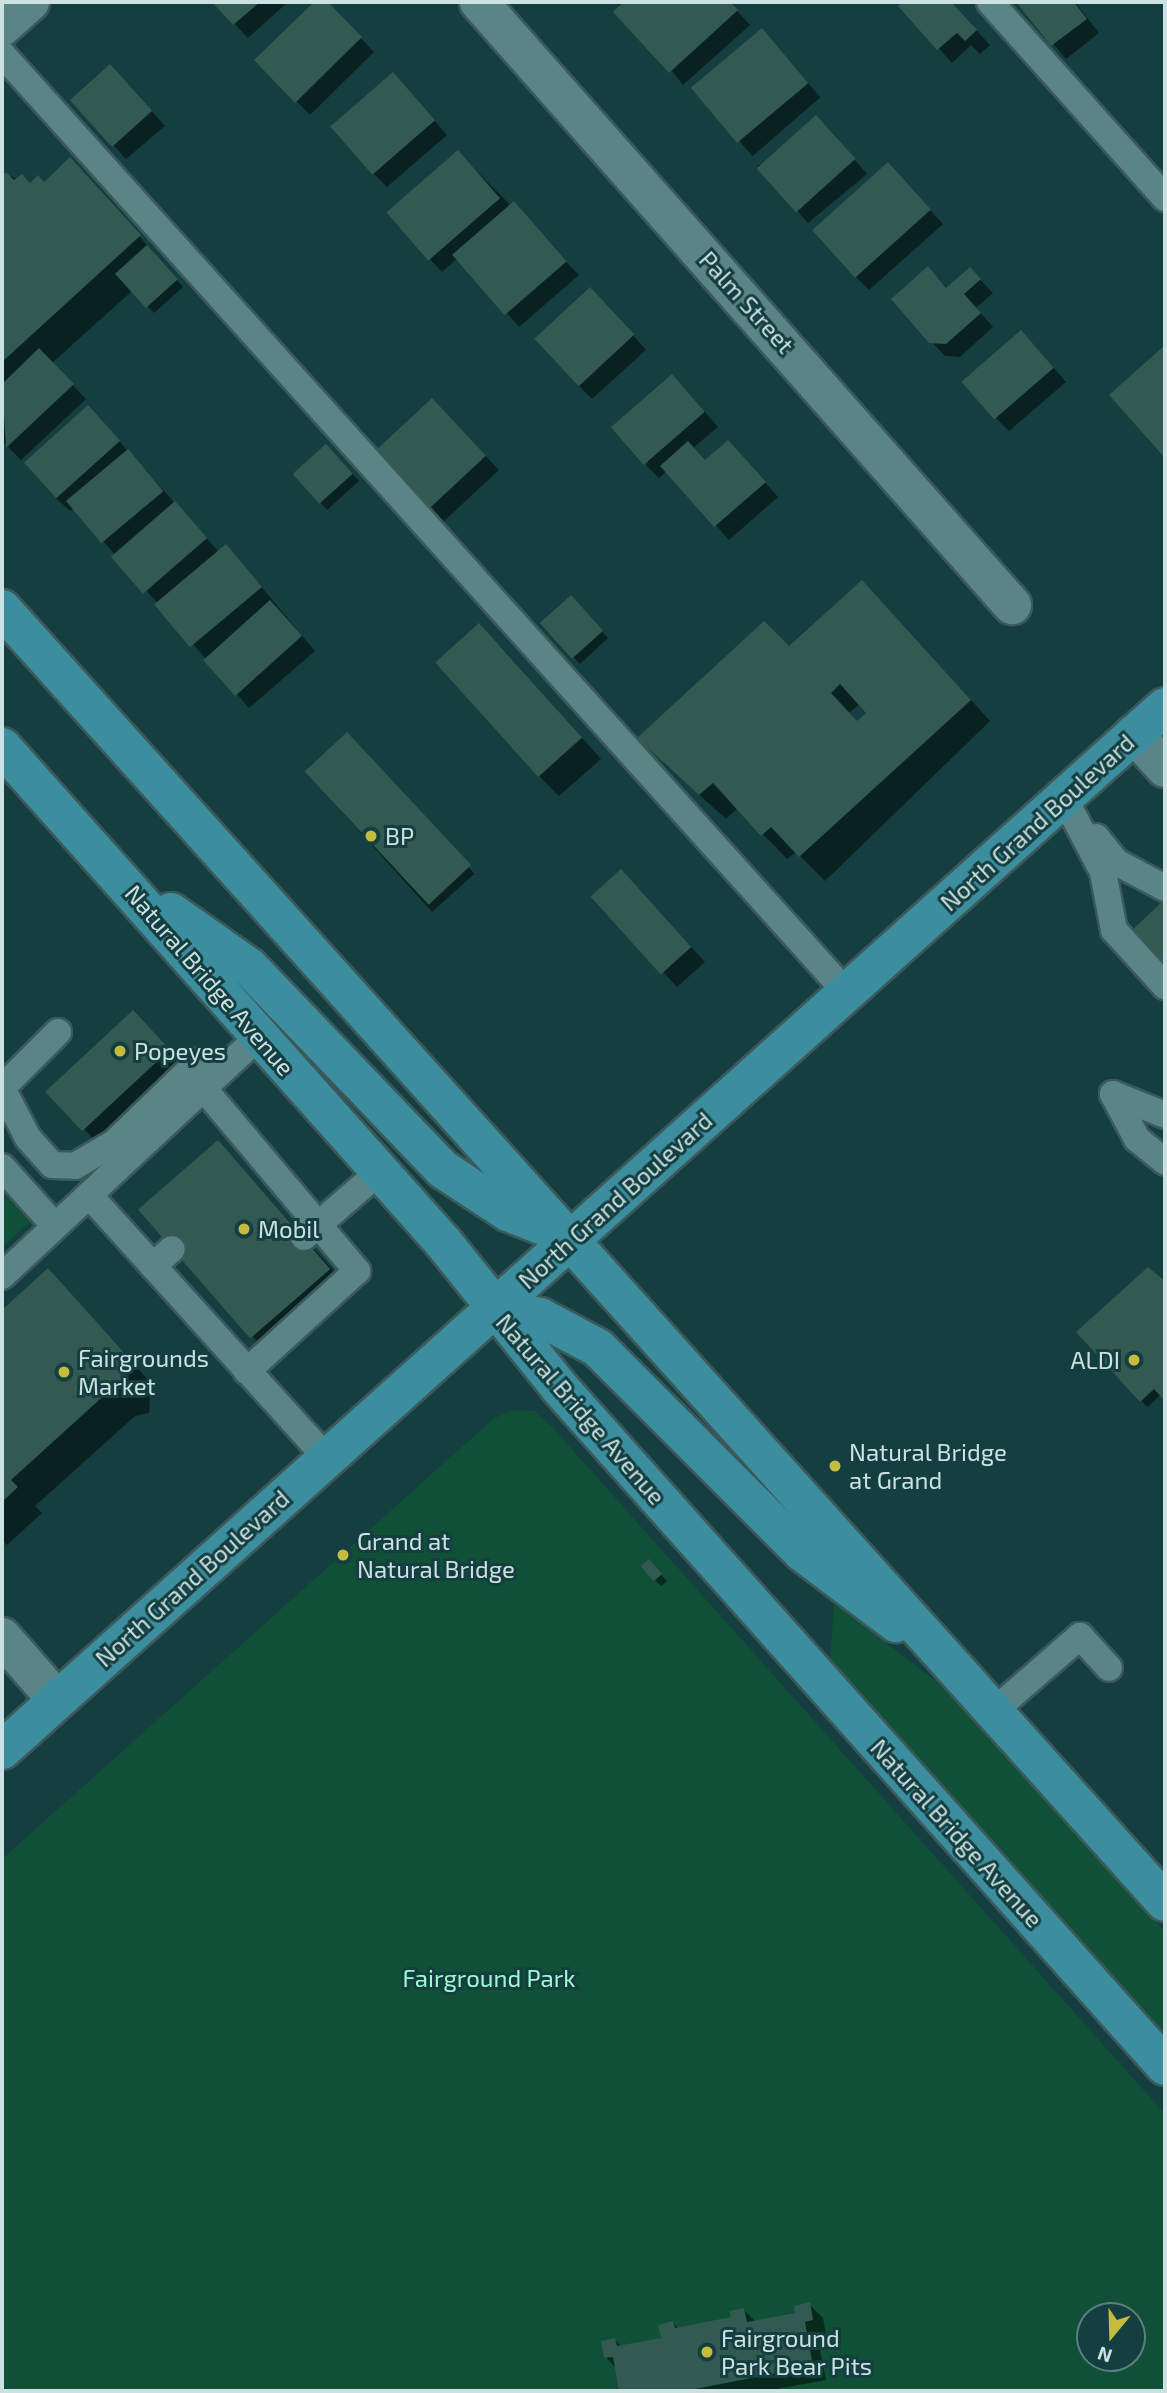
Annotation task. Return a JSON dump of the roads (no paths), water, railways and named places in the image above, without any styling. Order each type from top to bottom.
[{"type":"main road","points":[[2,609],[573,1238],[1165,1902]]},
{"type":"main road","name":"North Grand Boulevard","points":[[2,1750],[1165,707]]},
{"type":"main road","name":"Natural Bridge Avenue","points":[[2,747],[1165,2066]]},
{"type":"main road","points":[[115,873],[249,967],[460,1184],[573,1238]]},
{"type":"main road","points":[[494,1308],[540,1317],[598,1348],[802,1552],[955,1665]]},
{"type":"street","points":[[2,27],[30,2]]},
{"type":"street","name":"Palm Street","points":[[479,2],[1012,604]]},
{"type":"street","points":[[1134,734],[1165,768]]},
{"type":"street","points":[[2,1637],[57,1700]]},
{"type":"lane","points":[[990,2],[1165,198]]},
{"type":"lane","points":[[2,54],[847,993]]},
{"type":"lane","points":[[1064,798],[1116,862],[1165,888]]},
{"type":"lane","points":[[1064,798],[1103,872],[1114,930],[1165,986]]},
{"type":"lane","points":[[58,1032],[2,1088],[28,1138],[52,1165],[75,1166],[114,1143],[199,1061]]},
{"type":"lane","points":[[2,1276],[259,1036]]},
{"type":"lane","points":[[204,1089],[258,1169],[311,1231],[358,1270],[247,1371]]},
{"type":"lane","points":[[1165,1115],[1113,1094],[1137,1139],[1165,1162]]},
{"type":"lane","points":[[2,1167],[55,1226]]},
{"type":"lane","points":[[311,1231],[379,1172]]},
{"type":"lane","points":[[89,1195],[162,1258],[214,1316],[247,1371],[326,1457]]},
{"type":"lane","points":[[995,1710],[1080,1636],[1108,1668]]},
{"type":"place","name":"BP","points":[[371,836]]},
{"type":"place","name":"Popeyes","points":[[120,1051]]},
{"type":"place","name":"Mobil","points":[[244,1229]]},
{"type":"place","name":"ALDI","points":[[1134,1360]]},
{"type":"place","name":"Fairgrounds Market","points":[[64,1372]]},
{"type":"place","name":"Natural Bridge at Grand","points":[[835,1466]]},
{"type":"place","name":"Grand at Natural Bridge","points":[[343,1555]]},
{"type":"place","name":"Fairground Park Bear Pits","points":[[707,2352]]},
{"type":"park label","name":"Fairground Park","points":[[489,1978]]}]
